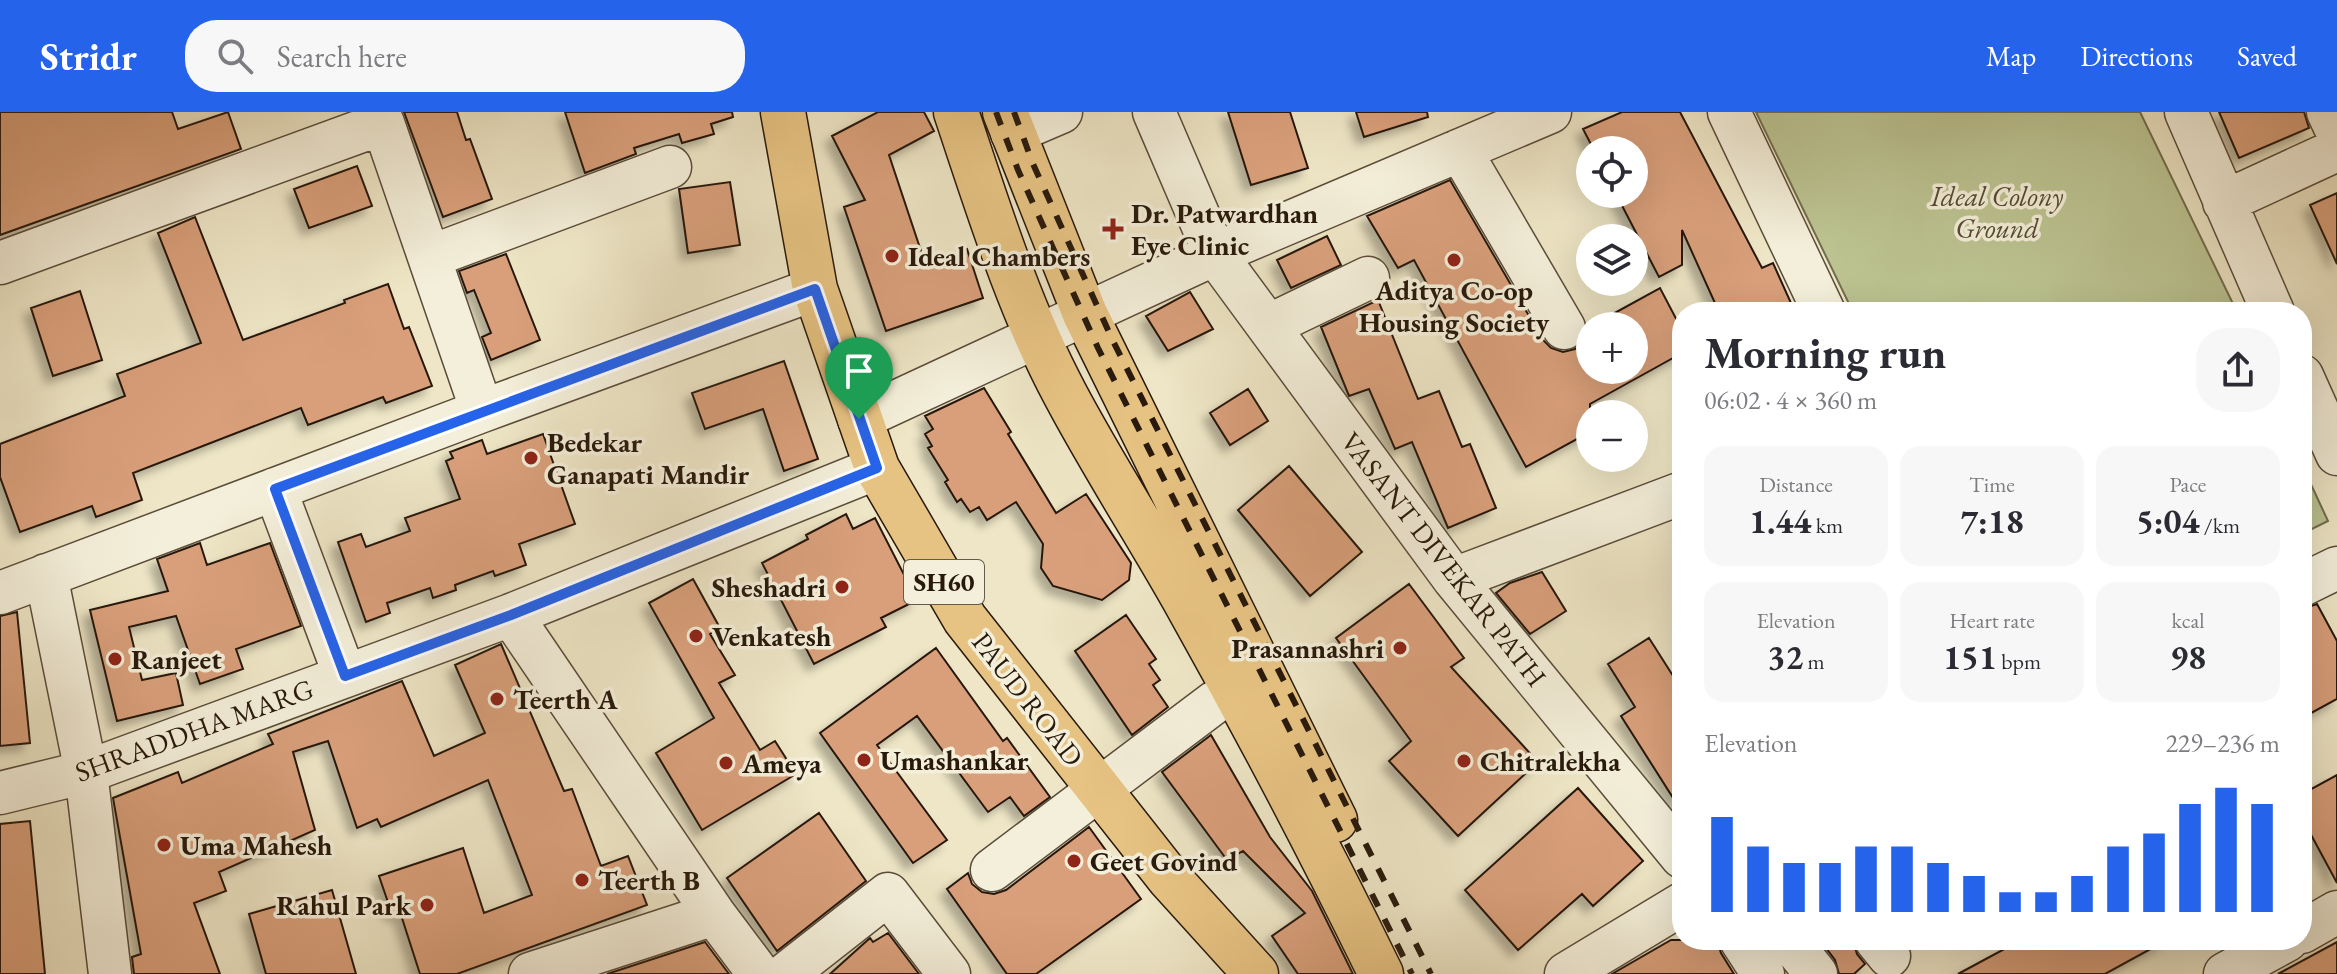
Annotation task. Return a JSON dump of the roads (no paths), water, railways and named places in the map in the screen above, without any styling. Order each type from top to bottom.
[{"type":"main road","name":"PAUD ROAD","points":[[783,112],[815,289],[877,468],[965,619],[1169,878],[1256,974]]},
{"type":"main road","points":[[956,112],[988,208],[1038,336],[1065,393],[1185,601],[1319,850],[1381,974]]},
{"type":"main road","points":[[1008,122],[1085,314],[1409,974]]},
{"type":"street","points":[[1008,122],[1061,112]]},
{"type":"street","name":"VASANT DIVEKAR PATH","points":[[1154,112],[1215,254],[1454,579],[1672,845]]},
{"type":"street","points":[[859,419],[1215,254],[1550,112]]},
{"type":"street","points":[[1729,112],[1819,302]]},
{"type":"street","points":[[2186,112],[2269,302]]},
{"type":"street","points":[[2328,112],[2337,131]]},
{"type":"street","points":[[0,263],[381,118],[482,411]]},
{"type":"street","points":[[1460,150],[1564,328]]},
{"type":"street","points":[[2224,202],[2337,150]]},
{"type":"street","points":[[429,257],[670,167]]},
{"type":"street","points":[[1268,326],[1368,278]]},
{"type":"street","points":[[0,593],[815,289]]},
{"type":"street","points":[[2312,398],[2337,454]]},
{"type":"street","name":"SHRADDHA MARG","points":[[0,793],[86,772],[511,615],[877,468]]},
{"type":"street","points":[[275,489],[345,676]]},
{"type":"street","points":[[1454,579],[1672,497]]},
{"type":"street","points":[[2312,580],[2337,568]]},
{"type":"street","points":[[46,575],[86,772],[110,974]]},
{"type":"street","points":[[511,615],[714,914],[759,974]]},
{"type":"street","points":[[992,870],[1215,702]]},
{"type":"street","points":[[786,974],[888,894],[949,974]]},
{"type":"street","points":[[1586,969],[1672,911]]},
{"type":"street","points":[[2312,926],[2337,912]]},
{"type":"street","points":[[530,974],[714,914]]},
{"type":"street","points":[[1747,950],[1763,974]]},
{"type":"street","points":[[1797,950],[1816,974]]},
{"type":"street","points":[[2225,974],[2269,950]]},
{"type":"railway","points":[[996,112],[1018,170],[1098,348],[1412,974]]},
{"type":"railway","points":[[1014,112],[1033,164],[1113,341],[1431,974]]},
{"type":"place","name":"Dr. Patwardhan Eye Clinic","points":[[1113,229]]},
{"type":"place","name":"Ideal Chambers","points":[[892,256]]},
{"type":"place","name":"Aditya Co-op Housing Society","points":[[1454,260]]},
{"type":"place","name":"Bedekar Ganapati Mandir","points":[[531,458]]},
{"type":"place","name":"Sheshadri","points":[[842,587]]},
{"type":"place","name":"Venkatesh","points":[[696,636]]},
{"type":"place","name":"Prasannashri","points":[[1400,648]]},
{"type":"place","name":"Ranjeet","points":[[115,659]]},
{"type":"place","name":"Teerth A","points":[[497,699]]},
{"type":"place","name":"Umashankar","points":[[864,760]]},
{"type":"place","name":"Chitralekha","points":[[1464,761]]},
{"type":"place","name":"Ameya","points":[[726,763]]},
{"type":"place","name":"Uma Mahesh","points":[[164,845]]},
{"type":"place","name":"Geet Govind","points":[[1074,861]]},
{"type":"place","name":"Teerth B","points":[[582,880]]},
{"type":"place","name":"Rahul Park","points":[[427,905]]},
{"type":"park label","name":"Ideal Colony Ground","points":[[1997,212]]}]
